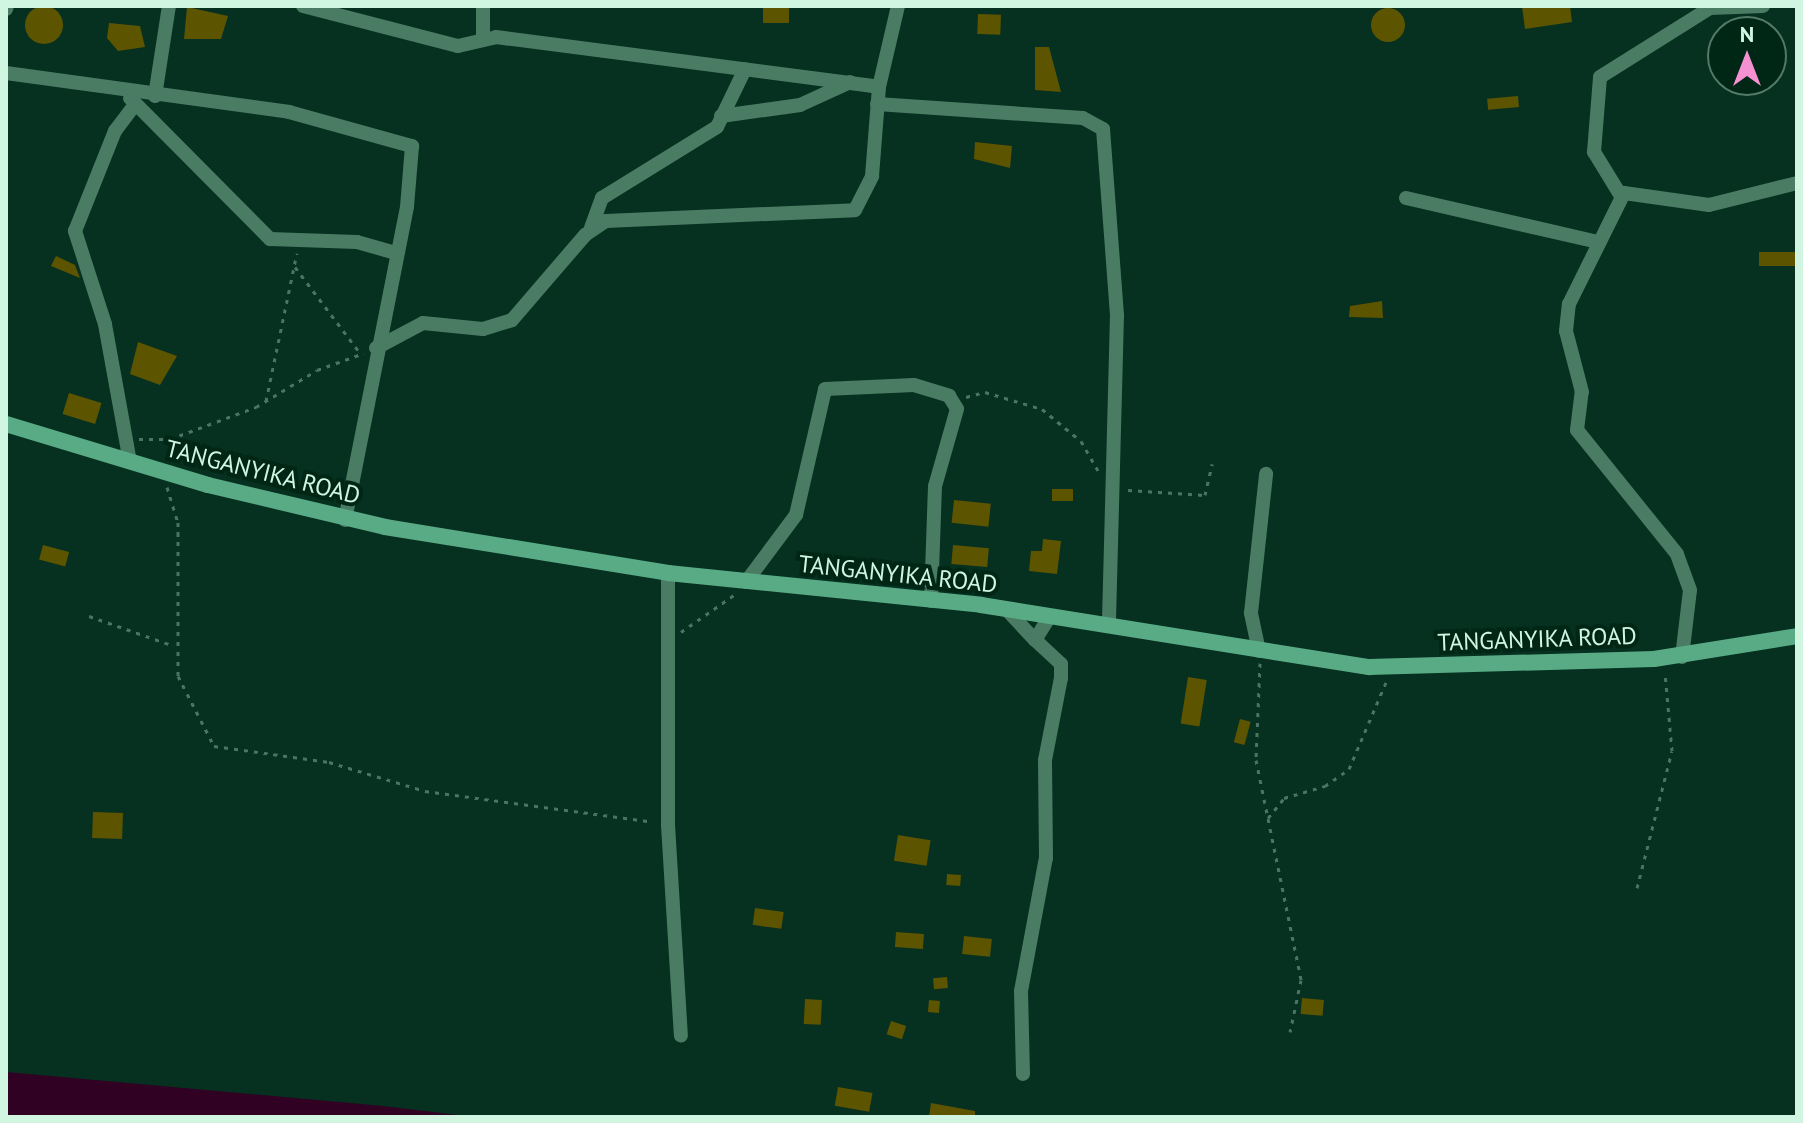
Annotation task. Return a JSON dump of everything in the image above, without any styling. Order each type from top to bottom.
[{"type":"street","points":[[155,96],[169,6]]},
{"type":"street","points":[[303,6],[442,43],[483,36],[879,87]]},
{"type":"street","points":[[483,6],[483,36]]},
{"type":"street","points":[[591,228],[657,216],[851,212],[872,176],[879,87],[898,6]]},
{"type":"street","points":[[1621,196],[1594,152],[1600,77],[1710,8],[1763,6]]},
{"type":"street","points":[[376,348],[423,323],[483,329],[512,320],[591,228],[602,198],[702,141],[721,116],[745,69]]},
{"type":"street","points":[[6,73],[125,92],[289,112],[408,142],[414,167],[376,348],[345,520]]},
{"type":"street","points":[[721,116],[800,105],[850,82]]},
{"type":"street","points":[[125,92],[270,239],[298,245],[357,242],[396,253]]},
{"type":"street","points":[[130,462],[105,324],[75,231],[115,131],[135,104]]},
{"type":"street","points":[[877,104],[1083,118],[1103,129],[1117,315],[1109,625]]},
{"type":"street","points":[[1621,196],[1709,205],[1797,183]]},
{"type":"street","points":[[1621,196],[1567,314],[1582,392],[1576,427],[1677,554],[1690,590],[1676,657]]},
{"type":"street","points":[[1406,198],[1598,242]]},
{"type":"street","points":[[746,582],[796,515],[817,410],[829,385],[914,385],[955,401],[935,486],[931,601]]},
{"type":"street","name":"TANGANYIKA ROAD","points":[[6,424],[160,471],[345,520],[668,573],[1007,610],[1259,651],[1402,667],[1676,657],[1797,636]]},
{"type":"street","points":[[1259,651],[1251,613],[1266,474]]},
{"type":"street","points":[[668,573],[668,825],[681,1036]]},
{"type":"street","points":[[1007,610],[1061,664],[1045,760],[1046,858],[1021,991],[1023,1074]]},
{"type":"street","points":[[1035,640],[1049,618]]},
{"type":"path","points":[[266,401],[298,245]]},
{"type":"path","points":[[295,267],[361,354]]},
{"type":"path","points":[[127,439],[170,439],[266,401],[317,370],[376,348]]},
{"type":"path","points":[[955,401],[985,392],[1042,409],[1081,441],[1113,490],[1205,495],[1212,488],[1212,464]]},
{"type":"path","points":[[160,471],[178,522],[174,646],[194,718],[214,746],[329,762],[425,791],[668,825]]},
{"type":"path","points":[[668,640],[746,582]]},
{"type":"path","points":[[89,616],[174,646]]},
{"type":"path","points":[[1259,651],[1256,760],[1301,980],[1290,1032]]},
{"type":"path","points":[[1637,888],[1672,751],[1663,692],[1676,657]]},
{"type":"path","points":[[1268,818],[1284,798],[1325,786],[1349,769],[1376,695],[1402,667]]},
{"type":"shaded area","points":[[6,1072],[383,1106],[474,1117],[6,1117]]},
{"type":"building","points":[[44,6],[57,12],[63,25],[57,38],[44,44],[31,38],[25,25],[31,12]]},
{"type":"building","points":[[763,6],[789,6],[789,23],[763,23]]},
{"type":"building","points":[[1522,6],[1570,6],[1572,22],[1525,29]]},
{"type":"building","points":[[187,7],[228,16],[221,39],[184,39]]},
{"type":"building","points":[[1388,8],[1400,13],[1405,25],[1400,37],[1388,42],[1376,37],[1371,25],[1376,13]]},
{"type":"building","points":[[978,14],[1001,15],[1000,35],[977,34]]},
{"type":"building","points":[[109,23],[140,26],[145,47],[118,51],[107,38]]},
{"type":"building","points":[[1035,47],[1049,47],[1061,92],[1035,90]]},
{"type":"building","points":[[1518,96],[1519,107],[1488,110],[1487,99]]},
{"type":"building","points":[[975,142],[1012,146],[1010,168],[974,159]]},
{"type":"building","points":[[1759,252],[1797,252],[1797,266],[1759,266]]},
{"type":"building","points":[[56,256],[75,265],[80,278],[51,266]]},
{"type":"building","points":[[1382,301],[1383,318],[1349,317],[1350,306]]},
{"type":"building","points":[[138,342],[177,356],[160,385],[130,374]]},
{"type":"building","points":[[69,393],[102,403],[95,424],[63,414]]},
{"type":"building","points":[[1052,489],[1073,489],[1073,501],[1052,501]]},
{"type":"building","points":[[954,500],[991,504],[988,527],[952,523]]},
{"type":"building","points":[[1043,539],[1061,541],[1057,574],[1029,571],[1031,551],[1042,551]]},
{"type":"building","points":[[43,545],[69,552],[65,566],[39,559]]},
{"type":"building","points":[[953,545],[989,548],[987,567],[951,564]]},
{"type":"building","points":[[1188,677],[1207,680],[1199,726],[1181,723]]},
{"type":"building","points":[[1240,719],[1251,722],[1244,745],[1234,742]]},
{"type":"building","points":[[93,812],[123,813],[122,839],[92,838]]},
{"type":"building","points":[[898,835],[931,840],[927,866],[894,861]]},
{"type":"building","points":[[947,874],[961,875],[960,886],[946,885]]},
{"type":"building","points":[[755,908],[784,912],[781,929],[753,925]]},
{"type":"building","points":[[896,932],[924,934],[923,949],[895,947]]},
{"type":"building","points":[[964,936],[992,939],[990,957],[962,954]]},
{"type":"building","points":[[947,977],[948,988],[934,989],[933,978]]},
{"type":"building","points":[[1302,998],[1324,1000],[1323,1016],[1301,1014]]},
{"type":"building","points":[[805,999],[822,1000],[821,1025],[804,1024]]},
{"type":"building","points":[[929,1000],[940,1001],[939,1013],[928,1012]]},
{"type":"building","points":[[891,1021],[906,1026],[902,1039],[887,1034]]},
{"type":"building","points":[[838,1087],[872,1093],[869,1112],[835,1106]]},
{"type":"building","points":[[931,1103],[975,1111],[975,1117],[929,1117]]}]
